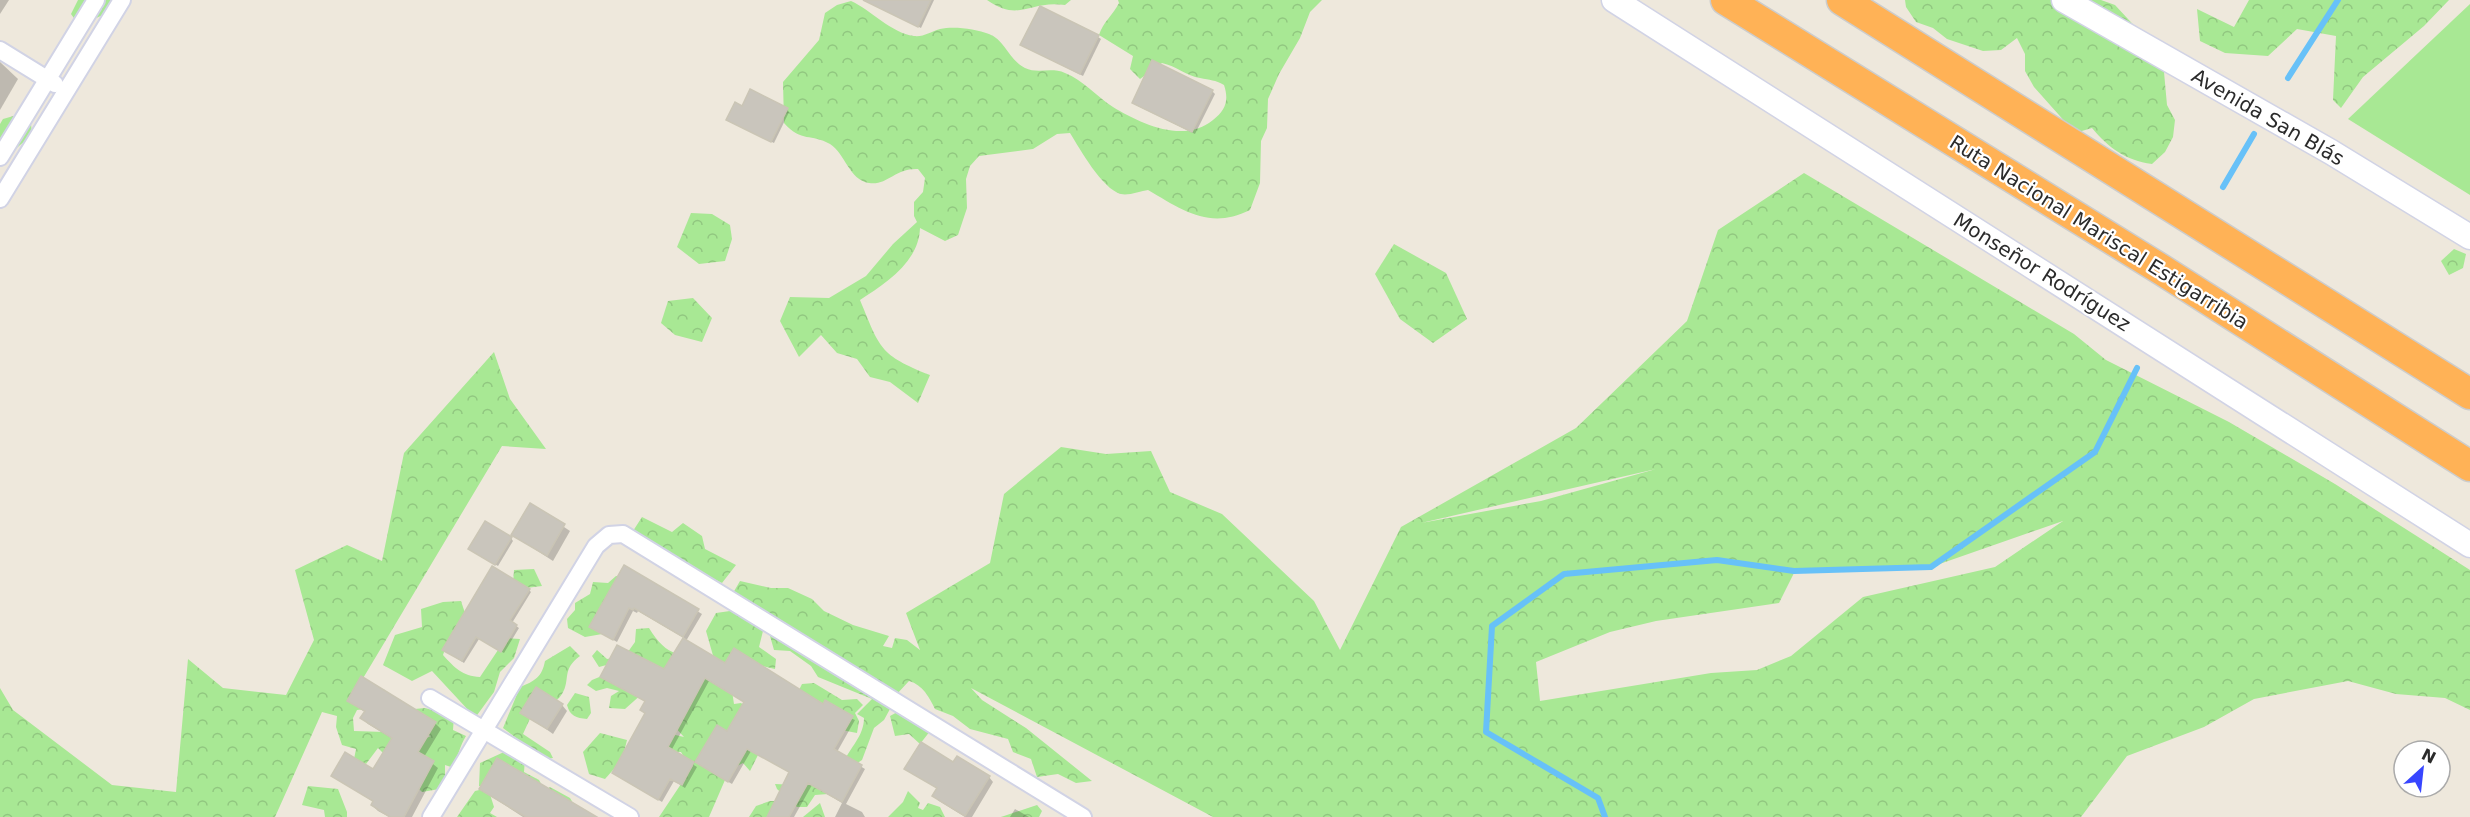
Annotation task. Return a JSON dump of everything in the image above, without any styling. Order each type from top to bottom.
[{"type":"highway","name":"Ruta Nacional Mariscal Estigarribia","points":[[1726,0],[2152,263],[2470,466]]},
{"type":"highway","points":[[1842,0],[2470,394]]},
{"type":"street","points":[[0,157],[96,0]]},
{"type":"street","points":[[0,199],[122,0]]},
{"type":"street","name":"Monseñor Rodríguez","points":[[1614,0],[2470,545]]},
{"type":"street","name":"Avenida San Blás","points":[[2064,0],[2331,152],[2470,237]]},
{"type":"street","points":[[0,50],[66,90]]},
{"type":"street","points":[[431,817],[596,546],[609,535],[623,534],[1083,817]]},
{"type":"street","points":[[430,698],[630,817]]},
{"type":"green space","points":[[78,0],[115,0],[111,11],[90,21],[76,21],[71,14]]},
{"type":"green space","points":[[987,0],[1071,0],[1065,5],[1053,4],[1008,10]]},
{"type":"green space","points":[[1118,0],[1322,0],[1310,12],[1300,38],[1279,74],[1268,99],[1267,128],[1261,141],[1260,183],[1250,210],[1236,216],[1210,218],[1186,211],[1148,190],[1121,194],[1106,185],[1099,177],[1070,133],[1057,134],[1033,149],[979,156],[970,166],[966,179],[967,208],[958,235],[945,241],[920,228],[914,251],[907,261],[890,279],[860,300],[877,340],[883,348],[900,362],[930,375],[918,403],[890,382],[870,377],[857,359],[837,353],[821,335],[799,357],[780,321],[790,297],[829,298],[866,276],[893,244],[917,222],[914,216],[914,202],[923,192],[925,178],[918,169],[910,169],[881,182],[862,181],[830,144],[801,136],[784,123],[783,82],[819,40],[825,13],[837,5],[851,1],[897,31],[914,36],[952,28],[984,32],[999,41],[1025,68],[1065,73],[1078,80],[1113,107],[1149,125],[1176,131],[1189,130],[1202,127],[1213,120],[1225,104],[1224,85],[1195,77],[1162,63],[1140,79],[1130,69],[1133,56],[1099,35],[1119,3]]},
{"type":"green space","points":[[1905,0],[2101,0],[2115,5],[2141,33],[2150,59],[2164,72],[2167,105],[2175,120],[2173,137],[2165,152],[2152,164],[2142,162],[2118,152],[2092,128],[2075,133],[2034,87],[2025,71],[2025,54],[2017,38],[2001,50],[1983,51],[1947,39],[1933,28],[1916,22],[1906,7]]},
{"type":"green space","points":[[2249,0],[2449,0],[2424,26],[2363,77],[2341,108],[2333,100],[2336,36],[2297,29],[2268,56],[2225,53],[2200,41],[2197,9],[2234,27]]},
{"type":"green space","points":[[2470,4],[2470,195],[2348,119]]},
{"type":"green space","points":[[30,113],[32,135],[0,162],[0,124],[3,119]]},
{"type":"green space","points":[[1804,173],[2074,334],[2106,360],[2229,422],[2335,484],[2470,570],[2470,710],[2445,698],[2396,694],[2348,681],[2254,699],[2204,727],[2127,756],[2081,817],[1213,817],[971,688],[982,700],[1026,728],[1092,781],[1076,783],[1058,774],[1037,777],[1031,759],[1013,752],[1008,739],[970,729],[953,716],[935,709],[922,688],[909,681],[896,695],[878,700],[890,709],[884,720],[874,728],[862,760],[850,768],[828,794],[815,795],[807,807],[797,807],[777,789],[775,784],[797,785],[842,766],[862,731],[864,718],[857,714],[872,699],[818,677],[811,666],[790,651],[774,650],[768,629],[733,593],[740,581],[771,588],[788,588],[812,599],[824,611],[853,625],[889,636],[883,646],[892,648],[895,638],[907,640],[920,650],[906,613],[990,563],[1004,494],[1061,447],[1106,454],[1151,451],[1170,492],[1222,514],[1314,601],[1340,650],[1401,527],[1576,428],[1687,321],[1718,230]],"holes":[[[1656,469],[1541,501],[1421,523]],[[2063,521],[1995,567],[1863,597],[1791,656],[1757,670],[1711,673],[1540,701],[1536,662],[1610,632],[1656,621],[1779,603],[1795,571],[1931,567]]]},
{"type":"green space","points":[[691,213],[712,214],[730,225],[732,239],[725,261],[699,264],[677,247]]},
{"type":"green space","points":[[1394,244],[1446,273],[1467,319],[1433,343],[1400,319],[1375,274]]},
{"type":"green space","points":[[2454,249],[2466,254],[2463,268],[2449,275],[2441,261]]},
{"type":"green space","points":[[693,298],[712,318],[702,342],[675,335],[661,323],[668,301]]},
{"type":"green space","points":[[494,352],[510,399],[546,449],[502,446],[359,685],[369,689],[384,689],[388,701],[374,708],[357,710],[353,718],[354,731],[385,732],[417,742],[431,736],[423,734],[404,710],[425,708],[454,716],[453,730],[466,736],[451,767],[445,765],[445,788],[422,792],[378,748],[366,764],[354,759],[356,749],[342,745],[336,727],[337,716],[322,712],[275,817],[0,817],[0,688],[13,710],[112,785],[176,792],[188,659],[223,688],[286,695],[314,640],[295,570],[347,545],[382,561],[404,453]]},
{"type":"green space","points":[[642,517],[672,532],[683,523],[702,536],[705,549],[736,565],[722,583],[708,576],[694,574],[689,585],[671,573],[669,562],[633,531]]},
{"type":"green space","points":[[534,569],[542,586],[526,588],[513,584],[514,570]]},
{"type":"green space","points":[[616,576],[635,577],[608,633],[585,637],[568,628],[567,619],[575,610],[575,603],[590,594],[593,582],[608,583]]},
{"type":"green space","points":[[461,601],[465,613],[448,640],[443,655],[459,671],[480,677],[506,638],[520,639],[514,658],[500,672],[494,692],[472,722],[470,712],[432,671],[412,681],[383,665],[395,635],[422,627],[421,609],[443,602]]},
{"type":"green space","points":[[737,610],[753,618],[763,631],[759,647],[776,659],[775,669],[762,666],[755,676],[732,691],[734,704],[741,703],[746,707],[762,747],[750,771],[743,763],[729,770],[706,762],[725,780],[709,817],[659,817],[693,766],[690,767],[681,752],[667,752],[663,732],[684,737],[643,693],[625,709],[609,708],[611,696],[619,691],[607,688],[596,691],[587,685],[592,680],[609,673],[614,663],[599,667],[592,656],[597,650],[607,659],[625,656],[635,642],[636,629],[649,628],[662,645],[676,654],[714,659],[706,631],[716,613]]},
{"type":"green space","points":[[570,646],[580,656],[568,670],[565,689],[553,703],[533,712],[523,734],[550,752],[553,758],[538,760],[524,744],[503,728],[520,687],[537,678],[545,661]]},
{"type":"green space","points":[[814,683],[842,700],[857,699],[863,705],[855,713],[859,721],[857,733],[836,729],[797,694],[802,684]]},
{"type":"green space","points":[[575,693],[589,697],[591,713],[587,719],[574,716],[568,709],[567,705]]},
{"type":"green space","points":[[901,710],[934,726],[920,744],[909,734],[895,736],[890,716]]},
{"type":"green space","points":[[600,733],[627,740],[622,760],[605,779],[589,774],[583,752]]},
{"type":"green space","points":[[504,752],[525,759],[524,772],[539,780],[545,791],[550,787],[570,798],[579,813],[490,786],[479,786],[480,763]]},
{"type":"green space","points":[[308,786],[338,789],[347,817],[325,817],[324,810],[302,805]]},
{"type":"green space","points":[[488,788],[494,807],[490,813],[497,817],[457,817],[475,791]]},
{"type":"green space","points":[[908,791],[920,803],[918,808],[923,810],[928,803],[940,807],[945,817],[888,817],[903,802]]},
{"type":"green space","points":[[770,801],[781,801],[784,817],[749,817],[756,806]]},
{"type":"green space","points":[[820,803],[825,817],[803,817]]},
{"type":"green space","points":[[1037,805],[1042,811],[1039,817],[1001,817]]},
{"type":"building","points":[[863,0],[931,0],[918,27]]},
{"type":"building","points":[[1040,6],[1099,35],[1080,74],[1020,45]]},
{"type":"building","points":[[1152,60],[1213,90],[1192,132],[1132,103]]},
{"type":"building","points":[[750,89],[788,108],[771,142],[726,120],[735,102],[742,106]]},
{"type":"building","points":[[530,503],[565,524],[547,556],[511,535]]},
{"type":"building","points":[[485,521],[512,537],[495,565],[468,549]]},
{"type":"building","points":[[624,565],[699,609],[683,637],[634,608],[633,610],[629,608],[613,640],[589,627]]},
{"type":"building","points":[[492,566],[530,589],[510,620],[517,625],[501,652],[476,637],[462,661],[442,650]]},
{"type":"building","points":[[683,638],[725,663],[734,648],[823,704],[825,700],[853,716],[834,749],[862,765],[842,802],[808,783],[789,817],[767,817],[789,772],[747,749],[728,782],[695,762],[717,725],[727,731],[744,702],[705,678],[668,747],[694,762],[682,785],[670,779],[658,800],[612,773],[645,713],[640,710],[645,701],[600,677],[617,645],[664,669]]},
{"type":"building","points":[[361,676],[436,722],[418,752],[434,761],[404,817],[390,817],[371,805],[373,801],[331,776],[345,752],[373,769],[392,738],[360,718],[365,711],[347,701]]},
{"type":"building","points":[[536,687],[563,704],[547,729],[520,713]]},
{"type":"building","points":[[921,742],[953,762],[957,756],[990,776],[965,816],[932,796],[937,788],[904,769]]},
{"type":"building","points":[[497,758],[597,817],[526,817],[479,789]]},
{"type":"waterway","points":[[2288,78],[2338,0]]},
{"type":"waterway","points":[[2223,187],[2254,134]]},
{"type":"waterway","points":[[1605,817],[1598,798],[1486,732],[1492,626],[1564,574],[1717,560],[1794,571],[1931,567],[2095,452],[2137,368]]}]
